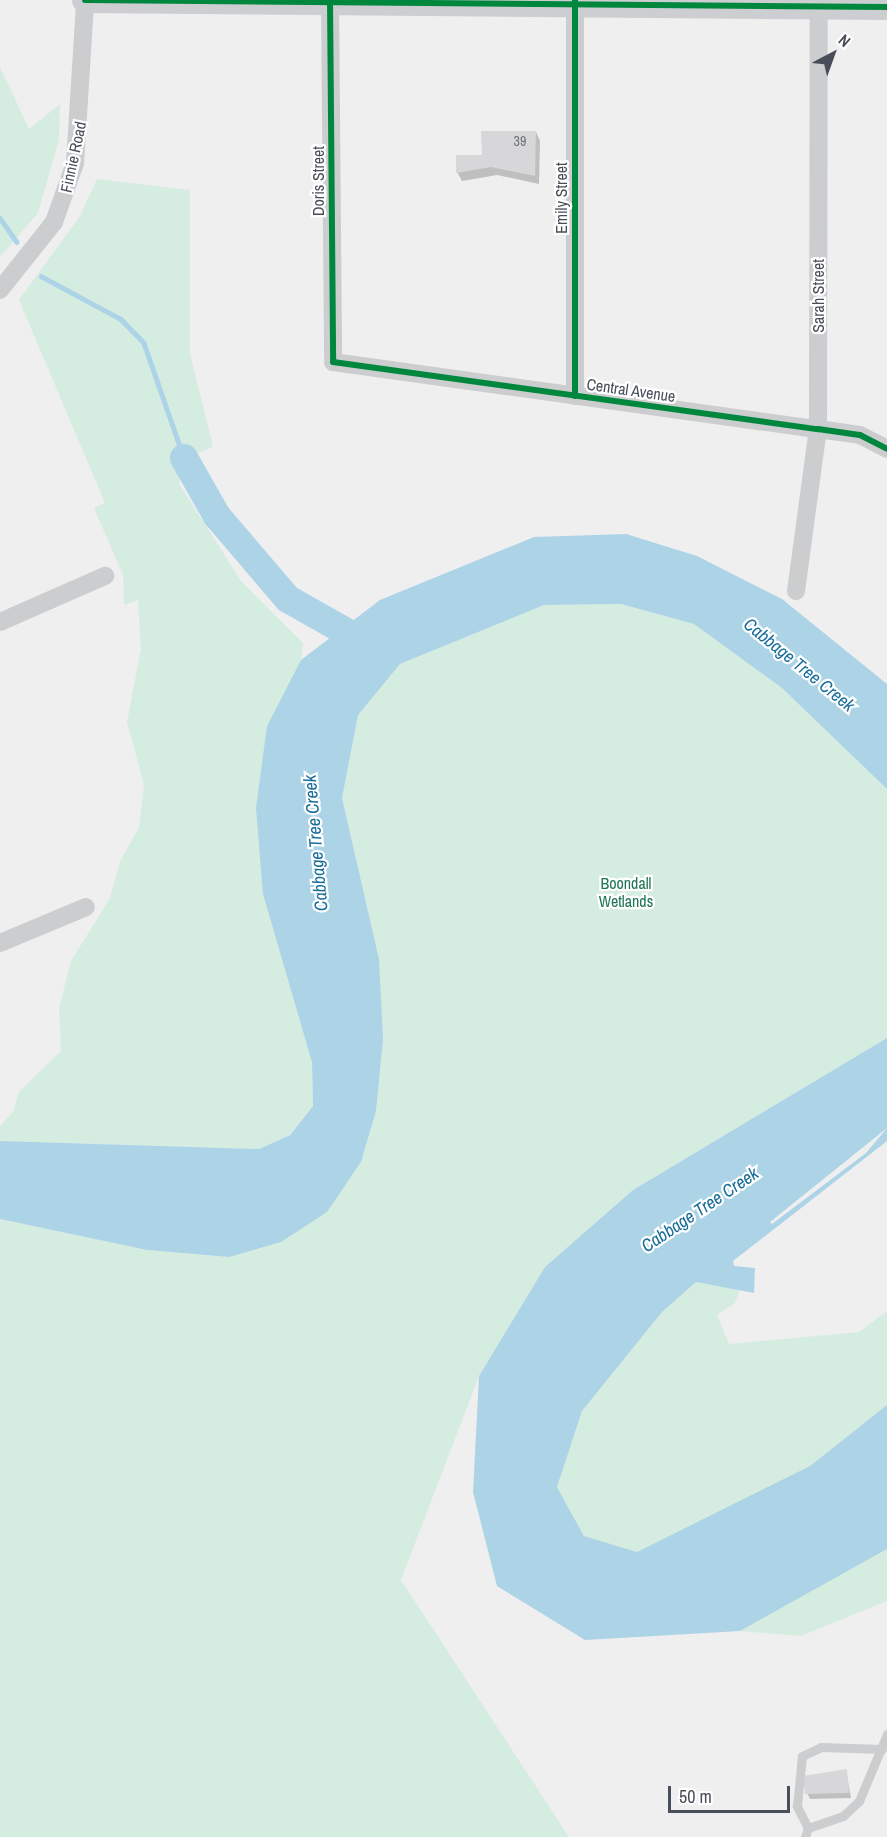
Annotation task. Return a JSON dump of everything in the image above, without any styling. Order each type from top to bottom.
[{"type":"street","points":[[85,2],[819,3],[887,7]]},
{"type":"street","name":"Finnie Road","points":[[0,290],[42,241],[67,190],[83,100],[85,2]]},
{"type":"street","name":"Doris Street","points":[[330,2],[333,362]]},
{"type":"street","name":"Emily Street","points":[[575,3],[575,396]]},
{"type":"street","name":"Sarah Street","points":[[796,591],[818,429],[819,3]]},
{"type":"street","name":"Central Avenue","points":[[333,362],[860,435],[887,449]]},
{"type":"street","points":[[0,622],[105,576]]},
{"type":"street","points":[[0,943],[86,907]]},
{"type":"lane","points":[[882,1749],[821,1747],[802,1756],[797,1806],[806,1832],[843,1816],[859,1801],[882,1749],[887,1734]]},
{"type":"green space","points":[[0,67],[29,129],[60,104],[59,140],[38,213],[0,257]]},
{"type":"green space","points":[[97,179],[190,190],[190,353],[213,447],[177,461],[180,485],[241,581],[303,643],[301,660],[267,726],[312,1062],[313,1106],[289,1135],[259,1149],[0,1141],[0,1126],[13,1112],[19,1092],[61,1051],[59,1008],[71,961],[110,898],[120,862],[139,827],[144,785],[127,722],[141,649],[138,600],[124,605],[123,575],[94,508],[105,503],[19,300],[80,216]]},
{"type":"green space","name":"Boondall Wetlands","points":[[621,604],[694,624],[782,688],[887,789],[887,1038],[633,1190],[545,1267],[479,1376],[401,1580],[569,1837],[0,1837],[0,1219],[147,1250],[229,1257],[327,1212],[361,1162],[376,1111],[379,959],[342,798],[358,714],[400,664],[544,605]]},
{"type":"green space","points":[[696,1282],[740,1290],[735,1303],[717,1315],[729,1344],[859,1332],[887,1311],[887,1405],[810,1466],[637,1552],[584,1536],[557,1487],[582,1411],[662,1312]]},
{"type":"green space","points":[[887,1549],[887,1601],[801,1636],[740,1631]]},
{"type":"water","name":"Cabbage Tree Creek","points":[[626,534],[697,556],[782,599],[887,684],[887,789],[782,688],[694,624],[621,604],[544,605],[400,664],[358,715],[342,798],[379,959],[383,1039],[376,1111],[361,1162],[327,1212],[281,1242],[229,1257],[147,1250],[0,1219],[0,1141],[259,1149],[290,1135],[313,1106],[312,1062],[263,894],[256,808],[267,726],[301,660],[380,600],[534,537]]},
{"type":"water","name":"Cabbage Tree Creek","points":[[887,1038],[887,1141],[733,1261],[734,1266],[755,1268],[754,1293],[696,1282],[662,1312],[582,1411],[557,1487],[584,1536],[637,1552],[810,1466],[887,1405],[887,1549],[740,1631],[585,1640],[497,1586],[473,1492],[479,1376],[545,1267],[633,1190]]},
{"type":"pier","points":[[887,1128],[866,1153],[772,1224],[770,1222]]},
{"type":"building","points":[[481,131],[536,131],[535,176],[491,167],[456,173],[456,155],[482,155]]},
{"type":"building","points":[[847,1769],[849,1793],[805,1794],[803,1776]]},
{"type":"waterway","points":[[0,218],[17,242]]},
{"type":"waterway","points":[[41,276],[121,319],[144,343],[184,458]]},
{"type":"waterway","points":[[184,458],[217,516],[288,599],[371,646]]},
{"type":"cycle path","points":[[85,0],[887,7]]},
{"type":"cycle path","points":[[330,0],[333,362],[860,435],[887,449]]},
{"type":"cycle path","points":[[575,0],[575,396]]}]
